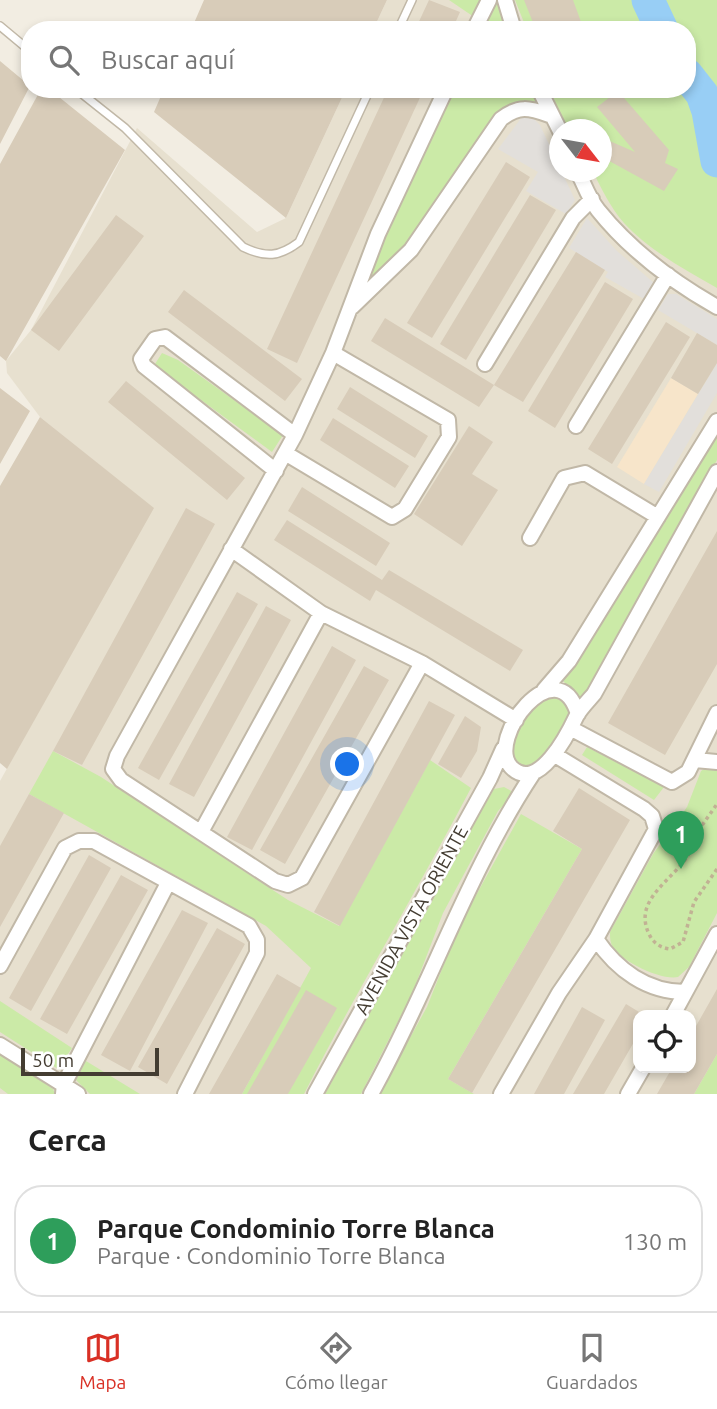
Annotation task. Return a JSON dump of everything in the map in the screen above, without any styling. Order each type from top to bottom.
[{"type":"street","points":[[478,21],[489,0]]},
{"type":"street","points":[[505,0],[511,21]]},
{"type":"street","points":[[422,663],[302,878],[288,885],[275,881],[121,780],[113,769],[117,756],[295,435],[333,353],[378,233],[442,98]]},
{"type":"street","points":[[542,98],[552,119]]},
{"type":"street","points":[[348,310],[411,250],[501,119],[513,109],[528,107],[549,115]]},
{"type":"street","points":[[583,182],[592,199],[617,230],[668,275],[717,307]]},
{"type":"street","points":[[485,364],[573,218],[592,199]]},
{"type":"street","points":[[576,426],[668,275]]},
{"type":"street","points":[[276,471],[144,366],[141,359],[155,339],[164,337],[295,435]]},
{"type":"street","points":[[285,453],[392,517],[405,509],[449,437],[448,420],[333,353]]},
{"type":"street","name":"AVENIDA VISTA ORIENTE","points":[[315,1094],[487,785],[516,720],[534,696],[544,690],[569,661],[717,421]]},
{"type":"street","name":"AVENIDA VISTA ORIENTE","points":[[372,1094],[421,1000],[452,922],[482,860],[534,772],[555,755],[572,729],[578,714],[594,694],[717,472]]},
{"type":"street","points":[[530,538],[564,478],[585,473],[659,517]]},
{"type":"street","points":[[231,550],[321,613],[422,663],[516,720]]},
{"type":"street","points":[[201,832],[321,613]]},
{"type":"street","points":[[544,690],[565,692],[574,701],[578,714]]},
{"type":"street","points":[[572,729],[672,782],[685,776],[717,713]]},
{"type":"street","points":[[505,745],[506,761],[514,771],[534,772]]},
{"type":"street","points":[[501,1094],[559,993],[596,939],[610,907],[654,836],[656,824],[644,810],[555,755]]},
{"type":"street","points":[[695,760],[717,762]]},
{"type":"street","points":[[0,966],[65,848],[79,841],[94,841],[249,926],[257,940],[257,953],[185,1094]]},
{"type":"street","points":[[64,1089],[168,883]]},
{"type":"street","points":[[676,1010],[717,934]]},
{"type":"street","points":[[596,939],[608,957],[646,986],[664,991],[685,992]]},
{"type":"street","points":[[0,1045],[64,1089],[78,1094]]},
{"type":"street","points":[[628,1094],[640,1073]]},
{"type":"lane","points":[[402,21],[412,0]]},
{"type":"lane","points":[[0,26],[21,44]]},
{"type":"lane","points":[[87,98],[125,128],[243,247],[261,256],[282,255],[299,242],[366,98]]},
{"type":"path","points":[[717,804],[703,824],[689,822],[686,827],[694,837],[691,854],[659,888],[647,906],[647,930],[657,944],[670,949],[683,942],[694,902],[717,869]]},
{"type":"shaded area","points":[[387,0],[717,0],[717,1094],[0,1094],[0,781],[153,508],[40,417],[7,373],[6,361],[31,330],[137,128],[257,232],[286,218],[342,98],[696,98],[696,21],[377,21]]},
{"type":"shaded area","points":[[522,117],[534,119],[549,144],[549,182],[567,182],[575,200],[566,214],[526,191],[538,172],[498,149]]},
{"type":"shaded area","points":[[587,218],[617,251],[654,283],[644,299],[605,277],[608,272],[569,248]]},
{"type":"shaded area","points":[[668,294],[676,294],[717,319],[717,345],[658,310]]},
{"type":"shaded area","points":[[717,363],[717,393],[659,492],[644,484]]},
{"type":"shaded area","points":[[671,378],[698,394],[644,484],[617,467]]},
{"type":"green space","points":[[449,0],[484,0],[474,17]]},
{"type":"green space","points":[[491,0],[502,0],[508,21],[480,21]]},
{"type":"green space","points":[[515,0],[717,0],[717,288],[656,251],[624,223],[610,204],[598,182],[612,182],[612,119],[561,119],[554,98],[696,98],[696,21],[523,21]]},
{"type":"green space","points":[[444,98],[541,98],[548,113],[512,108],[439,211],[355,300]]},
{"type":"green space","points":[[162,353],[178,360],[283,435],[272,452],[164,373],[155,364]]},
{"type":"green space","points":[[717,434],[717,460],[590,689],[581,699],[561,679],[663,525]]},
{"type":"green space","points":[[554,691],[574,711],[549,754],[533,765],[524,767],[513,757],[515,736],[524,719]]},
{"type":"green space","points":[[587,747],[664,787],[654,800],[582,755]]},
{"type":"green space","points":[[53,751],[101,777],[288,900],[339,926],[430,760],[471,788],[304,1094],[242,1094],[311,968],[266,926],[29,794]]},
{"type":"green space","points":[[708,766],[717,768],[717,913],[689,967],[678,977],[661,976],[640,968],[621,956],[611,943],[610,932],[653,854],[687,807],[701,771]]},
{"type":"green space","points":[[504,787],[515,793],[498,811],[443,913],[412,994],[361,1094],[325,1094],[480,813],[494,789]]},
{"type":"green space","points":[[521,814],[582,849],[448,1079],[474,1094],[379,1094],[427,1007],[459,926]]},
{"type":"green space","points":[[0,1001],[72,1048],[58,1069],[0,1032]]},
{"type":"green space","points":[[0,1052],[53,1089],[55,1094],[8,1094],[0,1088]]},
{"type":"green space","points":[[717,1054],[717,1094],[694,1094]]},
{"type":"green space","points":[[86,1061],[140,1094],[90,1094],[76,1080]]},
{"type":"building","points":[[204,0],[387,0],[377,21],[195,21]]},
{"type":"building","points":[[429,0],[460,12],[456,21],[419,21]]},
{"type":"building","points":[[524,0],[573,0],[581,21],[532,21]]},
{"type":"building","points":[[0,61],[21,78],[21,98],[24,98],[0,144]]},
{"type":"building","points":[[36,98],[60,98],[125,150],[6,361],[0,356],[0,164]]},
{"type":"building","points":[[160,98],[342,98],[286,218],[154,112]]},
{"type":"building","points":[[384,98],[420,98],[297,363],[267,349]]},
{"type":"building","points":[[609,98],[624,98],[669,150],[665,163],[678,169],[664,191],[612,162],[612,142],[635,152],[612,125],[612,119],[607,119],[597,107]]},
{"type":"building","points":[[506,162],[530,177],[432,338],[407,323]]},
{"type":"building","points":[[530,195],[556,210],[466,360],[440,344]]},
{"type":"building","points":[[116,215],[144,236],[59,351],[31,330]]},
{"type":"building","points":[[576,252],[605,270],[523,402],[494,385]]},
{"type":"building","points":[[605,282],[633,299],[555,428],[528,411]]},
{"type":"building","points":[[184,290],[302,379],[285,401],[168,312]]},
{"type":"building","points":[[385,318],[494,385],[479,407],[371,341]]},
{"type":"building","points":[[666,322],[690,337],[612,464],[588,449]]},
{"type":"building","points":[[697,333],[717,345],[717,363],[698,394],[671,378]]},
{"type":"building","points":[[126,381],[245,478],[227,500],[108,402]]},
{"type":"building","points":[[350,387],[428,436],[415,458],[337,409]]},
{"type":"building","points":[[0,388],[30,411],[0,464]]},
{"type":"building","points":[[40,417],[154,508],[7,769],[0,763],[0,486]]},
{"type":"building","points":[[333,418],[409,466],[395,488],[320,440]]},
{"type":"building","points":[[469,426],[493,442],[472,474],[498,490],[462,546],[414,514]]},
{"type":"building","points":[[302,487],[390,543],[376,566],[288,511]]},
{"type":"building","points":[[186,508],[215,524],[82,765],[53,751]]},
{"type":"building","points":[[287,520],[382,580],[389,570],[523,650],[510,671],[376,590],[370,601],[274,540]]},
{"type":"building","points":[[717,531],[717,664],[665,755],[608,723]]},
{"type":"building","points":[[237,592],[258,604],[159,780],[138,768]]},
{"type":"building","points":[[266,606],[291,620],[194,797],[169,784]]},
{"type":"building","points":[[332,646],[356,660],[252,850],[227,837]]},
{"type":"building","points":[[364,666],[389,680],[285,864],[260,850]]},
{"type":"building","points":[[429,701],[455,715],[340,926],[314,912]]},
{"type":"building","points":[[465,716],[481,727],[477,751],[461,778],[438,764]]},
{"type":"building","points":[[579,788],[630,820],[472,1093],[448,1079],[582,849],[553,831]]},
{"type":"building","points":[[29,794],[64,813],[0,927],[0,846]]},
{"type":"building","points":[[89,855],[111,868],[31,1011],[9,998]]},
{"type":"building","points":[[121,875],[148,890],[67,1034],[40,1019]]},
{"type":"building","points":[[182,910],[208,923],[130,1071],[101,1055]]},
{"type":"building","points":[[217,928],[245,944],[167,1084],[138,1067]]},
{"type":"building","points":[[277,974],[301,988],[242,1094],[209,1094]]},
{"type":"building","points":[[717,989],[717,1054],[694,1094],[657,1094],[669,1073],[696,1073],[696,1026]]},
{"type":"building","points":[[306,990],[337,1008],[288,1094],[247,1094]]},
{"type":"building","points":[[626,1004],[636,1010],[633,1010],[633,1044],[604,1094],[573,1094]]},
{"type":"building","points":[[582,1007],[605,1020],[564,1094],[534,1094]]},
{"type":"waterway","points":[[648,0],[658,21]]},
{"type":"waterway","points":[[696,86],[708,111],[717,161]]},
{"type":"place","name":"Parque Condominio Torre Blanca","points":[[681,869]]}]
